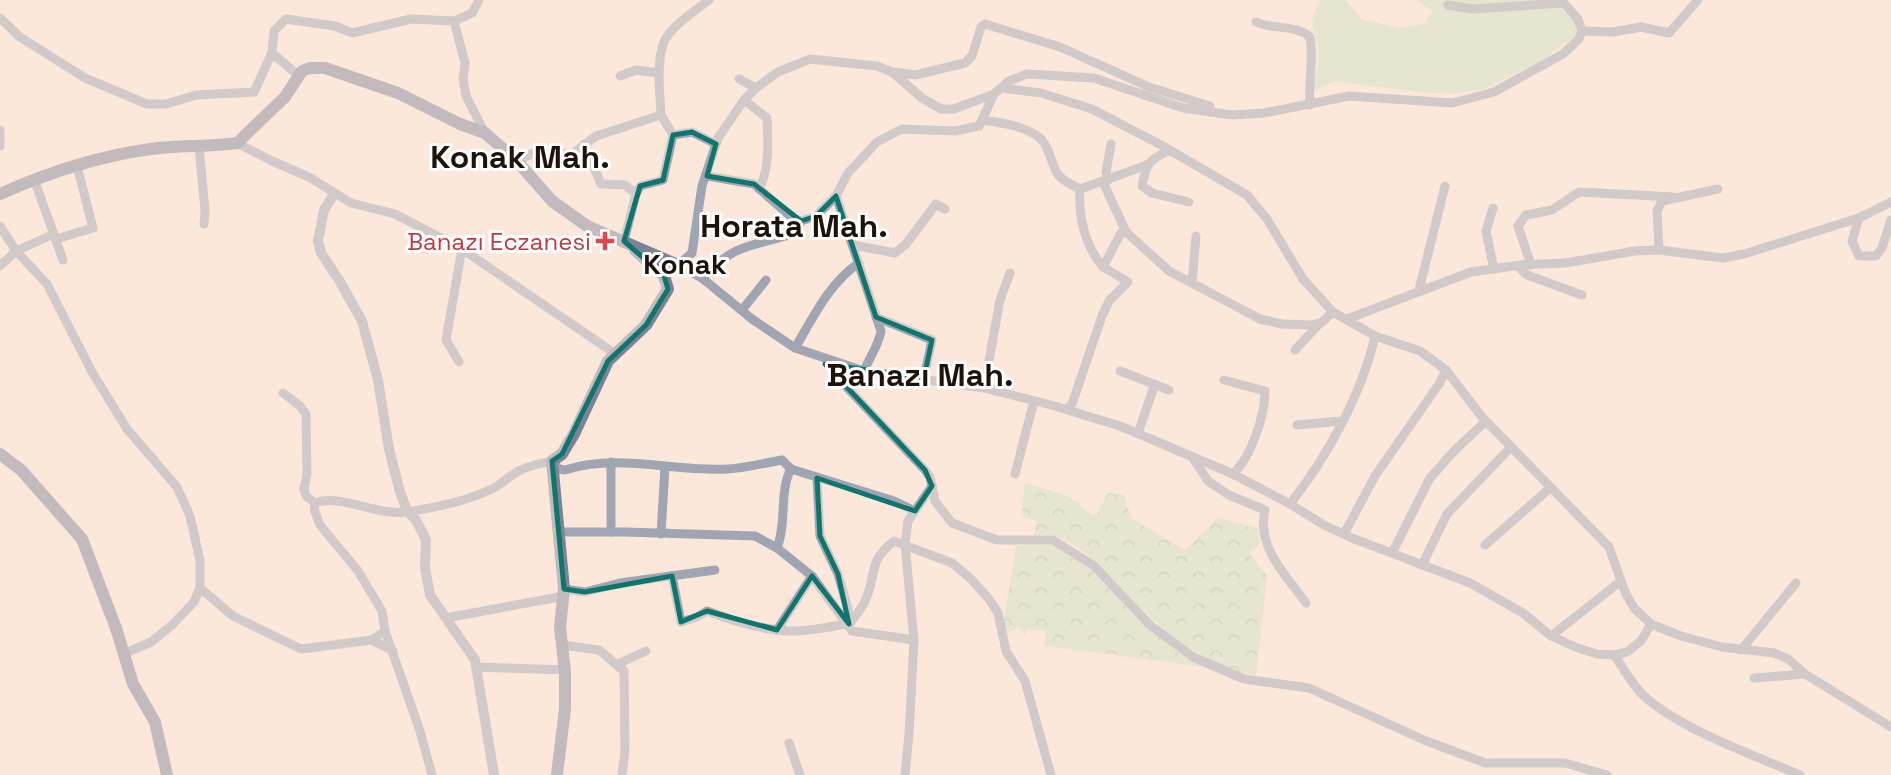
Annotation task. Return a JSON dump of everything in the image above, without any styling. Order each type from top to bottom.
[{"type":"main road","points":[[0,194],[34,179],[77,166],[151,149],[237,143],[285,97],[302,71],[325,68],[398,93],[460,124],[485,132],[517,161],[552,201],[587,226],[684,267]]},
{"type":"main road","points":[[557,775],[565,709],[565,670],[560,627],[564,593],[552,461],[562,454],[574,434],[608,361],[646,325],[668,289],[664,276],[624,241]]},
{"type":"main road","points":[[0,454],[21,470],[82,540],[125,653],[133,684],[155,722],[167,775]]},
{"type":"street","points":[[0,18],[20,37],[85,78],[147,104],[166,104],[196,95],[254,92],[272,53],[274,31],[285,19],[335,26],[352,33],[411,19],[454,21],[472,13],[479,0]]},
{"type":"street","points":[[624,241],[640,186],[663,180],[673,135],[661,116],[659,73],[664,41],[681,21],[709,0]]},
{"type":"street","points":[[1582,32],[1613,32],[1641,27],[1670,33],[1698,0]]},
{"type":"street","points":[[892,72],[922,98],[941,109],[954,109],[998,91],[1009,81],[1027,74],[1094,78],[1183,108],[1211,114],[1264,113],[1349,96],[1452,103],[1494,92],[1563,54],[1579,39],[1582,32],[1578,19],[1562,1],[1538,6],[1473,9],[1448,5]]},
{"type":"street","points":[[454,21],[465,63],[463,79],[466,96],[485,132]]},
{"type":"street","points":[[1255,22],[1297,30],[1310,37],[1313,57],[1309,78],[1310,105]]},
{"type":"street","points":[[1210,106],[1149,87],[1060,47],[985,24],[981,27],[972,56],[965,63],[915,75],[892,72],[877,66],[810,59],[778,72],[756,88],[744,100],[718,138],[702,186],[692,253],[684,267],[795,348],[864,371],[984,388],[1067,410],[1138,433],[1233,474],[1324,525],[1470,583],[1523,612],[1551,636],[1597,654],[1627,652],[1640,641],[1651,624]]},
{"type":"street","points":[[272,53],[299,76]]},
{"type":"street","points":[[620,76],[636,70],[659,73]]},
{"type":"street","points":[[739,79],[756,88]]},
{"type":"street","points":[[707,176],[754,184],[791,217],[800,221],[825,210],[848,173],[877,142],[902,130],[955,131],[979,125],[998,91]]},
{"type":"street","points":[[998,91],[1041,93],[1092,110],[1170,150],[1247,195],[1267,219],[1303,279],[1333,313],[1375,336],[1420,351],[1446,370],[1486,421],[1609,547],[1634,608],[1651,624],[1681,636],[1741,650],[1774,653],[1788,659],[1805,674],[1891,727]]},
{"type":"street","points":[[744,100],[766,118],[768,139],[765,179],[759,189]]},
{"type":"street","points":[[517,161],[533,153],[572,154],[596,136],[661,116]]},
{"type":"street","points":[[983,120],[1018,126],[1037,135],[1046,147],[1058,174],[1080,189],[1147,165]]},
{"type":"street","points":[[0,130],[0,146]]},
{"type":"street","points":[[673,135],[692,132],[716,145]]},
{"type":"street","points":[[237,143],[310,177],[334,194],[365,208],[395,214],[462,249],[614,353]]},
{"type":"street","points":[[584,144],[601,184],[625,185],[636,194]]},
{"type":"street","points":[[1111,144],[1106,181],[1126,232],[1169,271],[1259,319],[1289,325],[1321,323]]},
{"type":"street","points":[[199,147],[204,224]]},
{"type":"street","points":[[1170,150],[1153,158],[1147,165],[1142,186],[1152,193],[1189,202]]},
{"type":"street","points":[[0,267],[16,251],[55,236],[93,228],[77,166]]},
{"type":"street","points":[[34,179],[63,260]]},
{"type":"street","points":[[1419,290],[1445,186]]},
{"type":"street","points":[[1067,410],[1072,404],[1102,316],[1110,301],[1128,282],[1103,267],[1093,255],[1078,210],[1080,189]]},
{"type":"street","points":[[1659,250],[1657,211],[1662,201],[1718,189]]},
{"type":"street","points":[[1531,265],[1518,226],[1526,215],[1552,210],[1579,192],[1675,197]]},
{"type":"street","points":[[334,194],[324,210],[318,242],[321,253],[340,280],[362,321],[378,380],[389,449],[407,511],[416,520],[426,540],[425,568],[430,595],[475,660],[494,775]]},
{"type":"street","points":[[836,196],[881,331],[878,346],[864,371]]},
{"type":"street","points":[[1347,319],[1471,272],[1565,263],[1635,251],[1659,250],[1723,258],[1744,254],[1859,218],[1891,202]]},
{"type":"street","points":[[853,245],[895,253],[906,244],[936,204],[945,209]]},
{"type":"street","points":[[1493,208],[1486,231],[1494,269]]},
{"type":"street","points":[[1859,218],[1852,242],[1854,249],[1859,256],[1872,257],[1882,248],[1891,220]]},
{"type":"street","points":[[702,278],[720,259],[744,246],[797,232],[800,221]]},
{"type":"street","points":[[0,226],[16,251],[47,284],[92,372],[127,429],[177,486],[190,516],[200,561],[200,587],[194,602],[172,625],[150,642],[125,653]]},
{"type":"street","points":[[1103,267],[1121,233],[1126,232]]},
{"type":"street","points":[[1192,283],[1196,236]]},
{"type":"street","points":[[459,362],[446,340],[462,249]]},
{"type":"street","points":[[795,348],[826,297],[846,271],[859,263]]},
{"type":"street","points":[[1518,266],[1527,275],[1582,296]]},
{"type":"street","points":[[984,388],[1000,300],[1010,273]]},
{"type":"street","points":[[742,310],[766,279]]},
{"type":"street","points":[[1296,350],[1333,313]]},
{"type":"street","points":[[876,317],[932,340],[924,378]]},
{"type":"street","points":[[1290,504],[1305,484],[1360,387],[1375,336]]},
{"type":"street","points":[[834,361],[838,378],[925,470],[930,477],[935,501],[952,523],[998,540],[1053,540],[1094,566],[1150,625],[1193,657],[1244,679],[1309,688],[1424,740],[1485,764],[1565,763],[1607,775]]},
{"type":"street","points":[[1344,534],[1376,476],[1446,370]]},
{"type":"street","points":[[1120,371],[1169,390]]},
{"type":"street","points":[[1224,380],[1265,391],[1265,408],[1258,428],[1239,468],[1233,474]]},
{"type":"street","points":[[1138,433],[1155,384]]},
{"type":"street","points":[[283,393],[300,405],[306,414],[307,474],[304,489],[306,496],[315,503],[335,500],[379,510],[407,511],[455,501],[492,488],[521,470],[552,461],[559,469],[565,470],[611,462],[729,469],[782,460],[792,469],[894,501],[915,511]]},
{"type":"street","points":[[1015,474],[1034,401]]},
{"type":"street","points":[[1297,425],[1342,421]]},
{"type":"street","points":[[1392,553],[1430,478],[1486,421]]},
{"type":"street","points":[[1422,565],[1432,539],[1447,514],[1511,447]]},
{"type":"street","points":[[1192,456],[1208,481],[1229,495],[1265,510],[1261,525],[1265,544],[1306,603]]},
{"type":"street","points":[[611,462],[611,532]]},
{"type":"street","points":[[661,534],[665,467]]},
{"type":"street","points":[[778,548],[783,534],[786,477],[792,469]]},
{"type":"street","points":[[817,478],[820,536],[838,574],[848,609],[849,624]]},
{"type":"street","points":[[905,775],[914,640],[905,544],[908,522],[932,486]]},
{"type":"street","points":[[1485,545],[1550,488]]},
{"type":"street","points":[[315,503],[314,509],[320,525],[358,571],[382,611],[385,631],[420,730],[432,775]]},
{"type":"street","points":[[560,532],[755,536],[778,548],[813,576],[852,631],[914,640]]},
{"type":"street","points":[[672,576],[681,622],[708,611],[777,630],[795,631],[849,624],[867,598],[874,563],[884,548],[894,541],[952,564],[971,579],[998,613],[1006,651],[1025,681],[1051,775]]},
{"type":"street","points":[[446,618],[620,583],[715,570]]},
{"type":"street","points":[[777,630],[813,576]]},
{"type":"street","points":[[1551,636],[1621,581]]},
{"type":"street","points":[[1741,650],[1796,583]]},
{"type":"street","points":[[200,587],[233,616],[301,649],[372,640],[385,631]]},
{"type":"street","points":[[372,640],[393,651]]},
{"type":"street","points":[[562,645],[599,650],[624,671],[622,775]]},
{"type":"street","points":[[618,664],[646,651]]},
{"type":"street","points":[[1614,654],[1641,693],[1659,709],[1711,736],[1800,775]]},
{"type":"street","points":[[476,667],[565,670]]},
{"type":"street","points":[[1754,678],[1805,674]]},
{"type":"street","points":[[789,743],[800,775]]},
{"type":"highlighted area","points":[[692,132],[716,144],[707,176],[754,184],[801,221],[816,216],[836,196],[876,317],[932,340],[924,378],[825,364],[925,470],[932,486],[915,511],[817,478],[820,536],[838,574],[849,624],[812,576],[777,630],[707,611],[681,622],[672,576],[585,592],[564,589],[552,461],[562,454],[608,361],[646,325],[668,289],[664,276],[624,241],[640,186],[663,180],[673,135]]},
{"type":"green space","points":[[1321,0],[1346,0],[1361,19],[1400,28],[1424,24],[1432,11],[1417,0],[1556,0],[1563,11],[1575,21],[1577,34],[1573,40],[1564,43],[1543,60],[1483,89],[1453,94],[1335,81],[1314,91],[1311,85],[1319,57],[1312,19]]},
{"type":"green space","points":[[1025,483],[1062,494],[1079,503],[1092,515],[1098,513],[1108,493],[1124,495],[1131,518],[1185,550],[1218,518],[1257,528],[1260,544],[1249,553],[1267,576],[1256,675],[1216,664],[1197,653],[1161,627],[1080,549],[1056,536],[1034,535],[1037,521],[1021,516]]},
{"type":"green space","points":[[1052,545],[1090,569],[1147,628],[1189,659],[1205,667],[1045,646],[1046,631],[1026,629],[1025,635],[1018,627],[1006,634],[1004,619],[1016,546]]},
{"type":"place","name":"Banazı Eczanesi","points":[[605,241]]},
{"type":"district","name":"Konak Mah.","points":[[520,157]]},
{"type":"district","name":"Horata Mah.","points":[[794,226]]},
{"type":"district","name":"Konak","points":[[685,264]]},
{"type":"district","name":"Banazı Mah.","points":[[920,375]]}]
